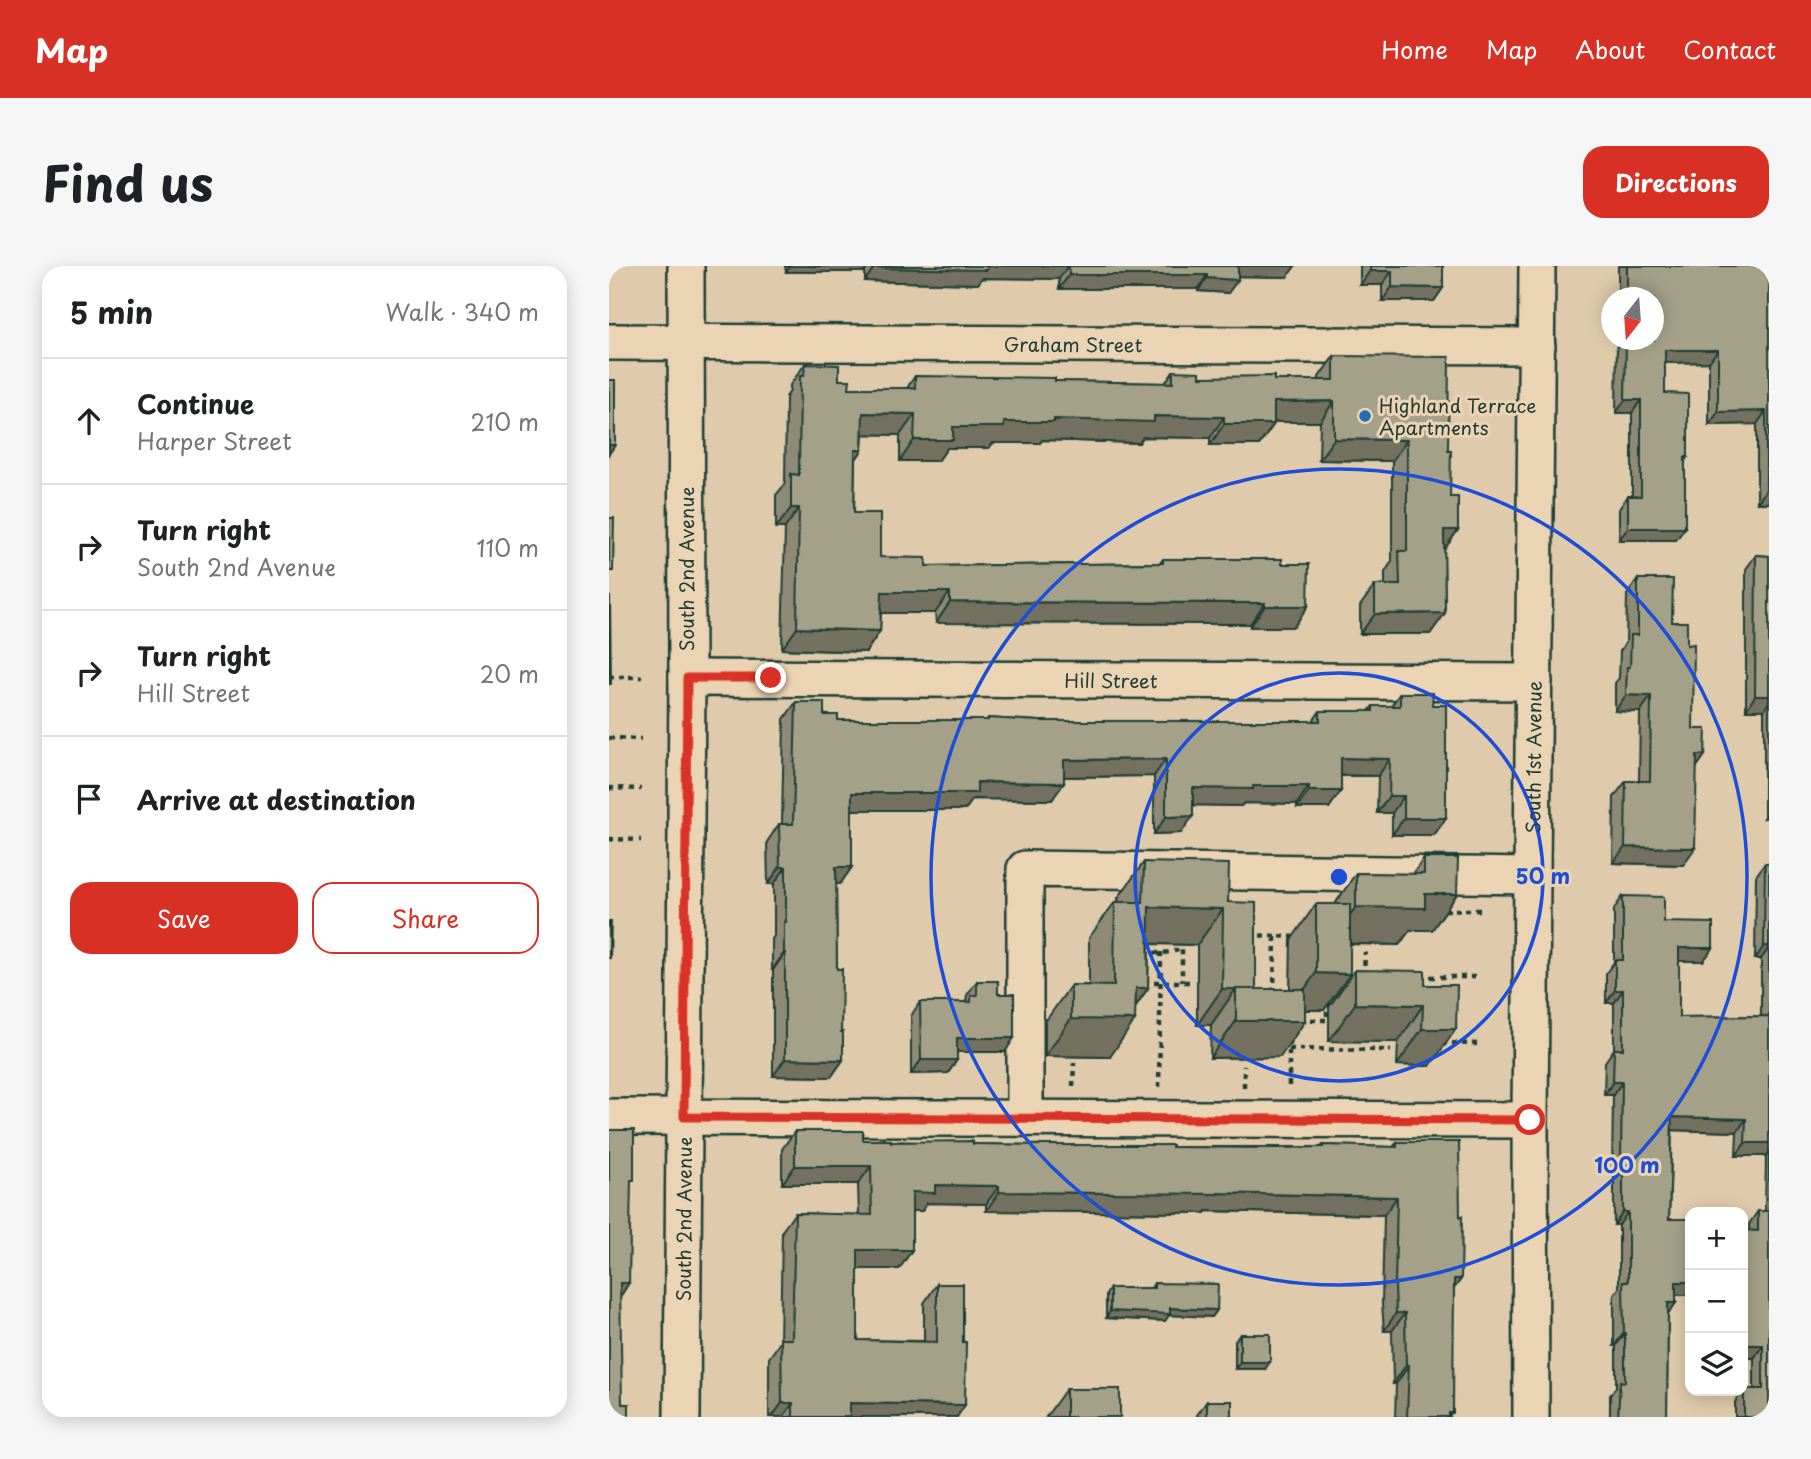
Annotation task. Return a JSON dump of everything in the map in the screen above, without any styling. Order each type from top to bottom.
[{"type":"street","name":"South 2nd Avenue","points":[[682,1417],[687,678],[686,266]]},
{"type":"street","name":"South 1st Avenue","points":[[1531,1417],[1530,1120],[1537,266]]},
{"type":"street","name":"Graham Street","points":[[609,342],[1537,346]]},
{"type":"street","name":"Hill Street","points":[[687,678],[1534,682]]},
{"type":"street","points":[[1025,1118],[1025,869],[1532,876]]},
{"type":"street","points":[[609,1117],[1530,1120]]},
{"type":"path","points":[[609,677],[642,677]]},
{"type":"path","points":[[609,738],[641,739]]},
{"type":"path","points":[[609,788],[641,789]]},
{"type":"path","points":[[609,839],[641,840]]},
{"type":"path","points":[[1445,910],[1482,911]]},
{"type":"path","points":[[1243,935],[1301,937]]},
{"type":"path","points":[[1273,1001],[1275,936]]},
{"type":"path","points":[[1140,959],[1140,947],[1152,953],[1172,953],[1187,943]]},
{"type":"path","points":[[1182,948],[1182,982]]},
{"type":"path","points":[[1159,1087],[1161,952]]},
{"type":"path","points":[[1353,976],[1364,976],[1365,952]]},
{"type":"path","points":[[1416,977],[1480,977]]},
{"type":"path","points":[[1137,982],[1189,982]]},
{"type":"path","points":[[1289,1020],[1327,1020],[1327,1006],[1341,994]]},
{"type":"path","points":[[1332,1002],[1341,1002]]},
{"type":"path","points":[[1289,1030],[1289,1086]]},
{"type":"path","points":[[1442,1043],[1479,1044]]},
{"type":"path","points":[[1289,1049],[1391,1051]]},
{"type":"path","points":[[1073,1086],[1074,1063]]},
{"type":"path","points":[[1244,1066],[1244,1087]]},
{"type":"building","points":[[987,266],[987,270],[874,268]]},
{"type":"building","points":[[1069,266],[1238,266],[1238,280],[1207,278],[1207,275],[1069,275]]},
{"type":"building","points":[[1370,266],[1443,266],[1443,288],[1392,287],[1392,271],[1370,271]]},
{"type":"building","points":[[1627,266],[1769,266],[1769,490],[1766,490],[1766,411],[1718,412],[1718,350],[1665,350],[1665,393],[1688,394],[1685,528],[1628,528],[1628,496],[1641,496],[1641,400],[1625,400],[1626,350],[1664,350],[1664,287],[1627,287]]},
{"type":"building","points":[[1334,356],[1449,357],[1450,497],[1458,497],[1458,530],[1444,530],[1445,613],[1375,614],[1375,585],[1400,585],[1399,551],[1407,551],[1407,440],[1334,439],[1334,401],[1274,402],[1274,424],[1224,424],[1224,417],[1154,416],[1154,422],[1054,419],[1054,422],[1004,422],[1004,427],[953,427],[953,440],[914,440],[915,414],[863,413],[862,450],[855,450],[854,513],[880,513],[880,557],[926,558],[926,566],[1163,563],[1163,559],[1282,559],[1282,564],[1309,564],[1308,606],[1265,606],[1265,603],[950,602],[950,592],[882,592],[880,631],[797,628],[799,508],[791,508],[791,474],[799,475],[800,376],[804,376],[805,364],[839,365],[839,380],[850,380],[849,388],[915,388],[915,376],[1173,383],[1173,371],[1200,372],[1200,377],[1274,376],[1274,380],[1334,380]]},
{"type":"building","points":[[609,380],[615,380],[615,445],[609,445]]},
{"type":"building","points":[[609,518],[614,518],[613,571],[609,571]]},
{"type":"building","points":[[1756,555],[1769,556],[1769,696],[1755,696]]},
{"type":"building","points":[[1638,579],[1673,579],[1672,622],[1687,622],[1687,645],[1694,644],[1693,729],[1706,729],[1705,755],[1697,755],[1695,848],[1625,847],[1626,781],[1650,781],[1651,696],[1626,695],[1631,635],[1638,635]]},
{"type":"building","points":[[610,597],[611,684],[609,684]]},
{"type":"building","points":[[1400,693],[1433,693],[1432,705],[1446,705],[1446,818],[1404,818],[1404,796],[1389,796],[1390,759],[1341,758],[1341,791],[1309,791],[1309,786],[1193,788],[1193,816],[1166,817],[1166,759],[1064,760],[1064,783],[977,782],[977,793],[852,793],[852,867],[836,867],[837,969],[842,969],[843,1060],[785,1059],[786,867],[780,867],[779,824],[793,824],[796,702],[824,702],[824,715],[838,715],[838,720],[988,718],[1040,721],[1320,721],[1320,711],[1373,711],[1373,706],[1400,706]]},
{"type":"building","points":[[1424,858],[1458,858],[1457,894],[1425,894],[1425,908],[1356,907],[1356,873],[1424,874]]},
{"type":"building","points":[[1144,862],[1229,864],[1228,902],[1256,903],[1256,989],[1222,989],[1223,909],[1149,907],[1148,988],[1136,988],[1135,1020],[1071,1019],[1071,985],[1114,986],[1115,902],[1143,902]]},
{"type":"building","points":[[1765,863],[1769,863],[1769,946],[1764,946]]},
{"type":"building","points":[[1623,896],[1664,897],[1664,922],[1713,923],[1713,948],[1679,948],[1679,1017],[1769,1016],[1769,1143],[1745,1143],[1746,1119],[1672,1117],[1669,1219],[1685,1219],[1685,1282],[1676,1282],[1676,1303],[1668,1303],[1667,1417],[1618,1417],[1620,1381],[1625,1382],[1623,1282],[1628,1282],[1628,1212],[1623,1212],[1622,1082],[1613,1082],[1614,1049],[1623,1049],[1623,990],[1615,990],[1615,960],[1623,960]]},
{"type":"building","points":[[1316,904],[1350,904],[1350,974],[1316,973]]},
{"type":"building","points":[[611,921],[610,958],[609,958]]},
{"type":"building","points":[[1355,970],[1425,971],[1425,985],[1457,985],[1456,1029],[1422,1029],[1423,1005],[1355,1004]]},
{"type":"building","points":[[977,981],[998,981],[998,994],[1014,994],[1014,1038],[957,1038],[957,1060],[921,1060],[920,1002],[971,1002],[971,995],[977,995]]},
{"type":"building","points":[[1236,989],[1305,989],[1305,1021],[1236,1021]]},
{"type":"building","points":[[609,1130],[634,1130],[629,1283],[620,1283],[622,1404],[629,1404],[629,1417],[609,1417]]},
{"type":"building","points":[[795,1131],[863,1131],[863,1140],[973,1141],[973,1144],[1277,1148],[1323,1145],[1397,1147],[1397,1142],[1459,1142],[1461,1279],[1454,1279],[1453,1413],[1449,1413],[1449,1417],[1407,1417],[1409,1365],[1406,1365],[1405,1313],[1396,1313],[1397,1197],[999,1192],[999,1186],[935,1185],[935,1193],[912,1192],[912,1250],[858,1250],[858,1340],[937,1342],[937,1284],[963,1284],[965,1405],[850,1403],[850,1417],[793,1417],[793,1403],[782,1403],[781,1339],[792,1339],[795,1213],[872,1215],[871,1166],[795,1166]]},
{"type":"building","points":[[1758,1211],[1769,1211],[1769,1417],[1744,1417],[1744,1396],[1748,1396],[1748,1389],[1763,1389],[1763,1345],[1748,1345],[1748,1230],[1758,1231]]},
{"type":"building","points":[[1154,1283],[1218,1284],[1217,1310],[1170,1308],[1170,1314],[1110,1311],[1110,1288],[1154,1288]]},
{"type":"building","points":[[1240,1334],[1270,1334],[1270,1362],[1240,1362]]},
{"type":"building","points":[[1066,1389],[1120,1389],[1120,1417],[1066,1417]]},
{"type":"building","points":[[1207,1401],[1232,1401],[1232,1417],[1207,1417]]},
{"type":"place","name":"Highland Terrace Apartments","points":[[1365,416]]},
{"type":"route","points":[[771,678],[687,678],[684,1117],[1530,1120]]}]
